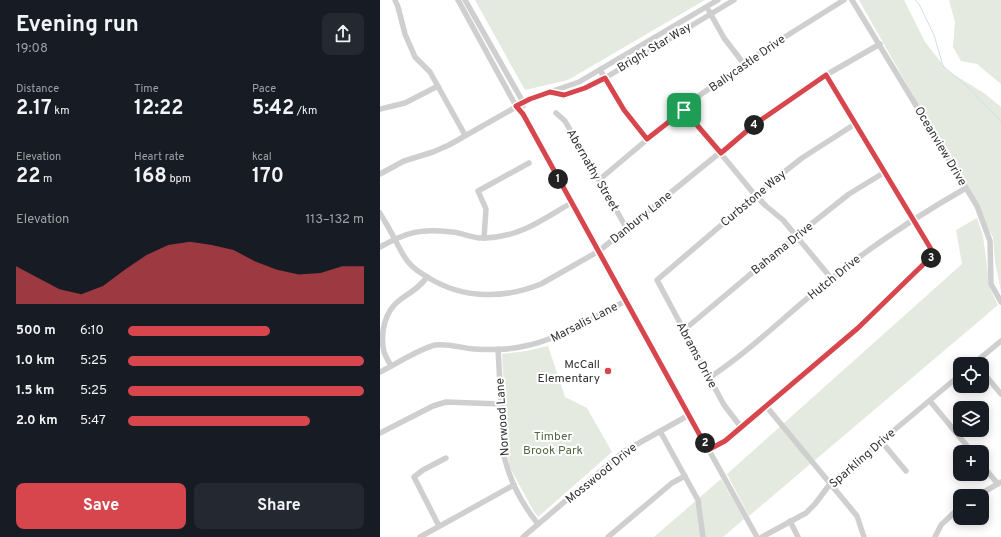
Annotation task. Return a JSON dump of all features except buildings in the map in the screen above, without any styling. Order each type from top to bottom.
[{"type":"street","points":[[395,0],[412,52],[430,72],[465,135]]},
{"type":"street","points":[[458,0],[516,106],[523,114],[757,537]]},
{"type":"street","points":[[465,0],[522,102],[523,114]]},
{"type":"street","name":"Bright Star Way","points":[[380,174],[404,161],[433,152],[522,102],[579,82],[718,0]]},
{"type":"street","name":"Bright Star Way","points":[[550,92],[564,95],[585,88],[605,78],[734,0]]},
{"type":"street","name":"Ballycastle Drive","points":[[599,180],[700,95],[772,45],[844,0]]},
{"type":"street","name":"Oceanview Drive","points":[[852,0],[977,206],[990,241],[991,284],[1001,302]]},
{"type":"street","points":[[707,7],[724,38],[744,64]]},
{"type":"street","name":"Danbury Lane","points":[[380,213],[409,263],[420,273],[438,284],[473,294],[510,294],[540,284],[599,251],[755,124],[826,75],[880,44]]},
{"type":"street","points":[[600,70],[624,110],[647,139]]},
{"type":"street","points":[[708,450],[725,441],[858,328],[934,254],[826,75]]},
{"type":"street","points":[[380,109],[405,103],[438,86]]},
{"type":"street","points":[[684,110],[755,195],[783,220],[831,278]]},
{"type":"street","name":"Abernathy Street","points":[[556,113],[565,121],[627,229]]},
{"type":"street","name":"Curbstone Way","points":[[657,280],[755,195],[802,158],[855,124]]},
{"type":"street","points":[[484,238],[486,209],[478,190],[529,163]]},
{"type":"street","name":"Bahama Drive","points":[[684,330],[796,236],[850,194],[884,172]]},
{"type":"street","name":"Hutch Drive","points":[[709,378],[736,359],[831,278],[884,238],[966,188]]},
{"type":"street","points":[[380,247],[412,232],[430,230],[454,232],[471,237],[484,238],[509,235],[523,231],[571,203]]},
{"type":"street","points":[[391,366],[384,352],[381,340],[382,327],[386,315],[396,303],[417,289],[427,277]]},
{"type":"street","name":"Abrams Drive","points":[[657,280],[724,405],[741,427]]},
{"type":"street","name":"Marsalis Lane","points":[[380,372],[434,346],[450,345],[475,349],[519,348],[558,336],[626,300]]},
{"type":"street","points":[[981,357],[1001,340]]},
{"type":"street","name":"Norwood Lane","points":[[498,349],[504,456],[508,472],[514,485],[526,509],[538,524]]},
{"type":"street","points":[[989,379],[1001,394]]},
{"type":"street","name":"Sparkling Drive","points":[[762,537],[806,513],[816,504],[830,484],[953,381]]},
{"type":"street","points":[[930,401],[966,445]]},
{"type":"street","points":[[380,433],[433,406],[446,402],[501,404]]},
{"type":"street","points":[[766,406],[857,516],[864,537]]},
{"type":"street","name":"Mosswood Drive","points":[[523,537],[623,452],[689,415]]},
{"type":"street","points":[[660,431],[700,504],[703,537]]},
{"type":"street","points":[[881,441],[906,471]]},
{"type":"street","points":[[439,526],[414,476],[446,458]]},
{"type":"street","points":[[989,472],[999,483],[989,489]]},
{"type":"street","points":[[608,537],[672,483],[685,476]]},
{"type":"street","points":[[420,537],[514,485]]},
{"type":"street","points":[[934,537],[940,525],[953,513]]},
{"type":"street","points":[[790,521],[798,537]]},
{"type":"green space","points":[[475,0],[705,0],[568,80],[525,90]]},
{"type":"green space","points":[[859,0],[904,0],[925,42],[948,71],[984,93],[1001,107],[1001,291],[995,262],[993,237]]},
{"type":"green space","points":[[949,0],[1001,0],[1001,84],[977,64],[961,61],[953,47],[955,22]]},
{"type":"green space","points":[[977,218],[983,236],[990,288],[998,305],[749,516],[727,474],[962,264],[956,230]]},
{"type":"green space","name":"Timber Brook Park","points":[[548,346],[565,397],[587,408],[612,452],[538,517],[509,466],[502,354]]},
{"type":"green space","points":[[721,479],[744,519],[723,537],[654,537]]},
{"type":"waterway","points":[[915,0],[919,4],[934,35],[943,66],[967,86],[1001,121]]},
{"type":"place","name":"McCall Elementary","points":[[608,371]]},
{"type":"route","points":[[826,75],[934,254],[858,328],[725,441],[708,450],[523,114],[516,106],[550,92],[564,95],[585,88],[605,78],[624,110],[647,139],[684,110],[721,153],[755,124],[826,75]]}]
